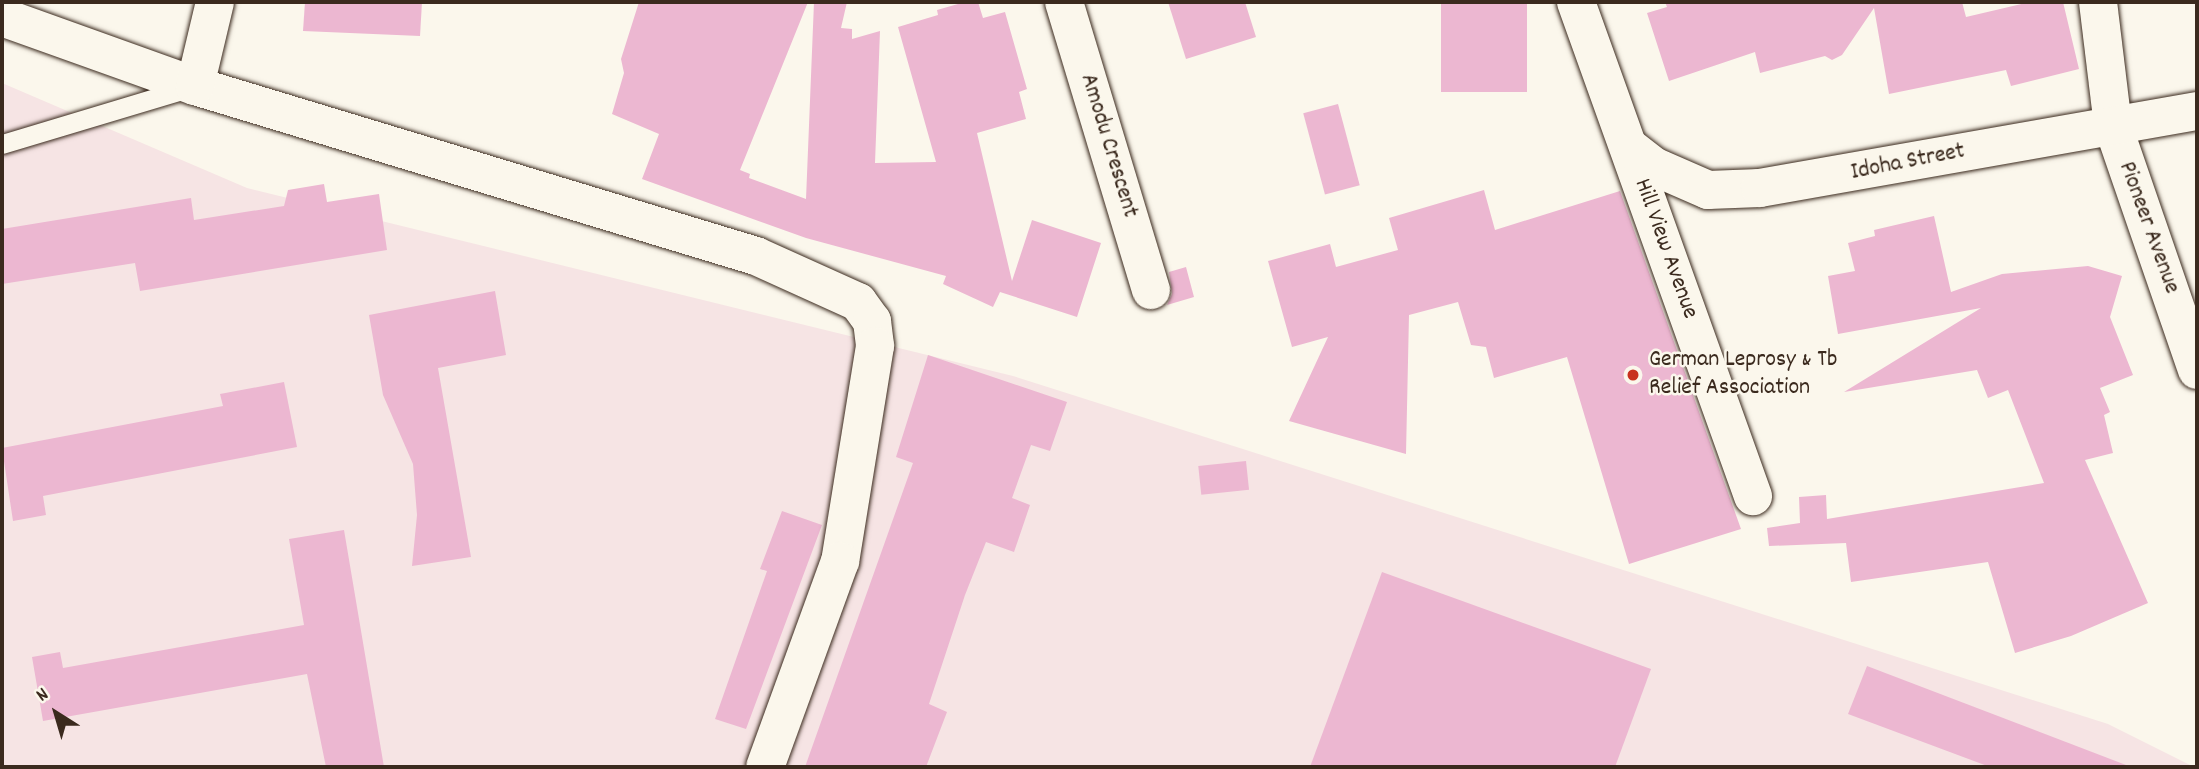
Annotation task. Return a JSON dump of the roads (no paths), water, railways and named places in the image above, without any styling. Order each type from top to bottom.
[{"type":"street","points":[[195,86],[215,2]]},
{"type":"street","name":"Amodu Crescent","points":[[1064,2],[1151,290]]},
{"type":"street","name":"Hill View Avenue","points":[[1576,2],[1752,496]]},
{"type":"street","name":"Pioneer Avenue","points":[[2098,2],[2113,126],[2197,370]]},
{"type":"street","points":[[2,17],[195,86],[757,256],[858,303],[872,321],[875,346],[840,561],[765,767]]},
{"type":"street","name":"Idoha Street","points":[[1629,147],[1653,166],[1708,190],[1760,188],[2197,111]]},
{"type":"lane","points":[[2,144],[195,86]]},
{"type":"place","name":"German Leprosy & Tb Relief Association","points":[[1633,375]]}]
